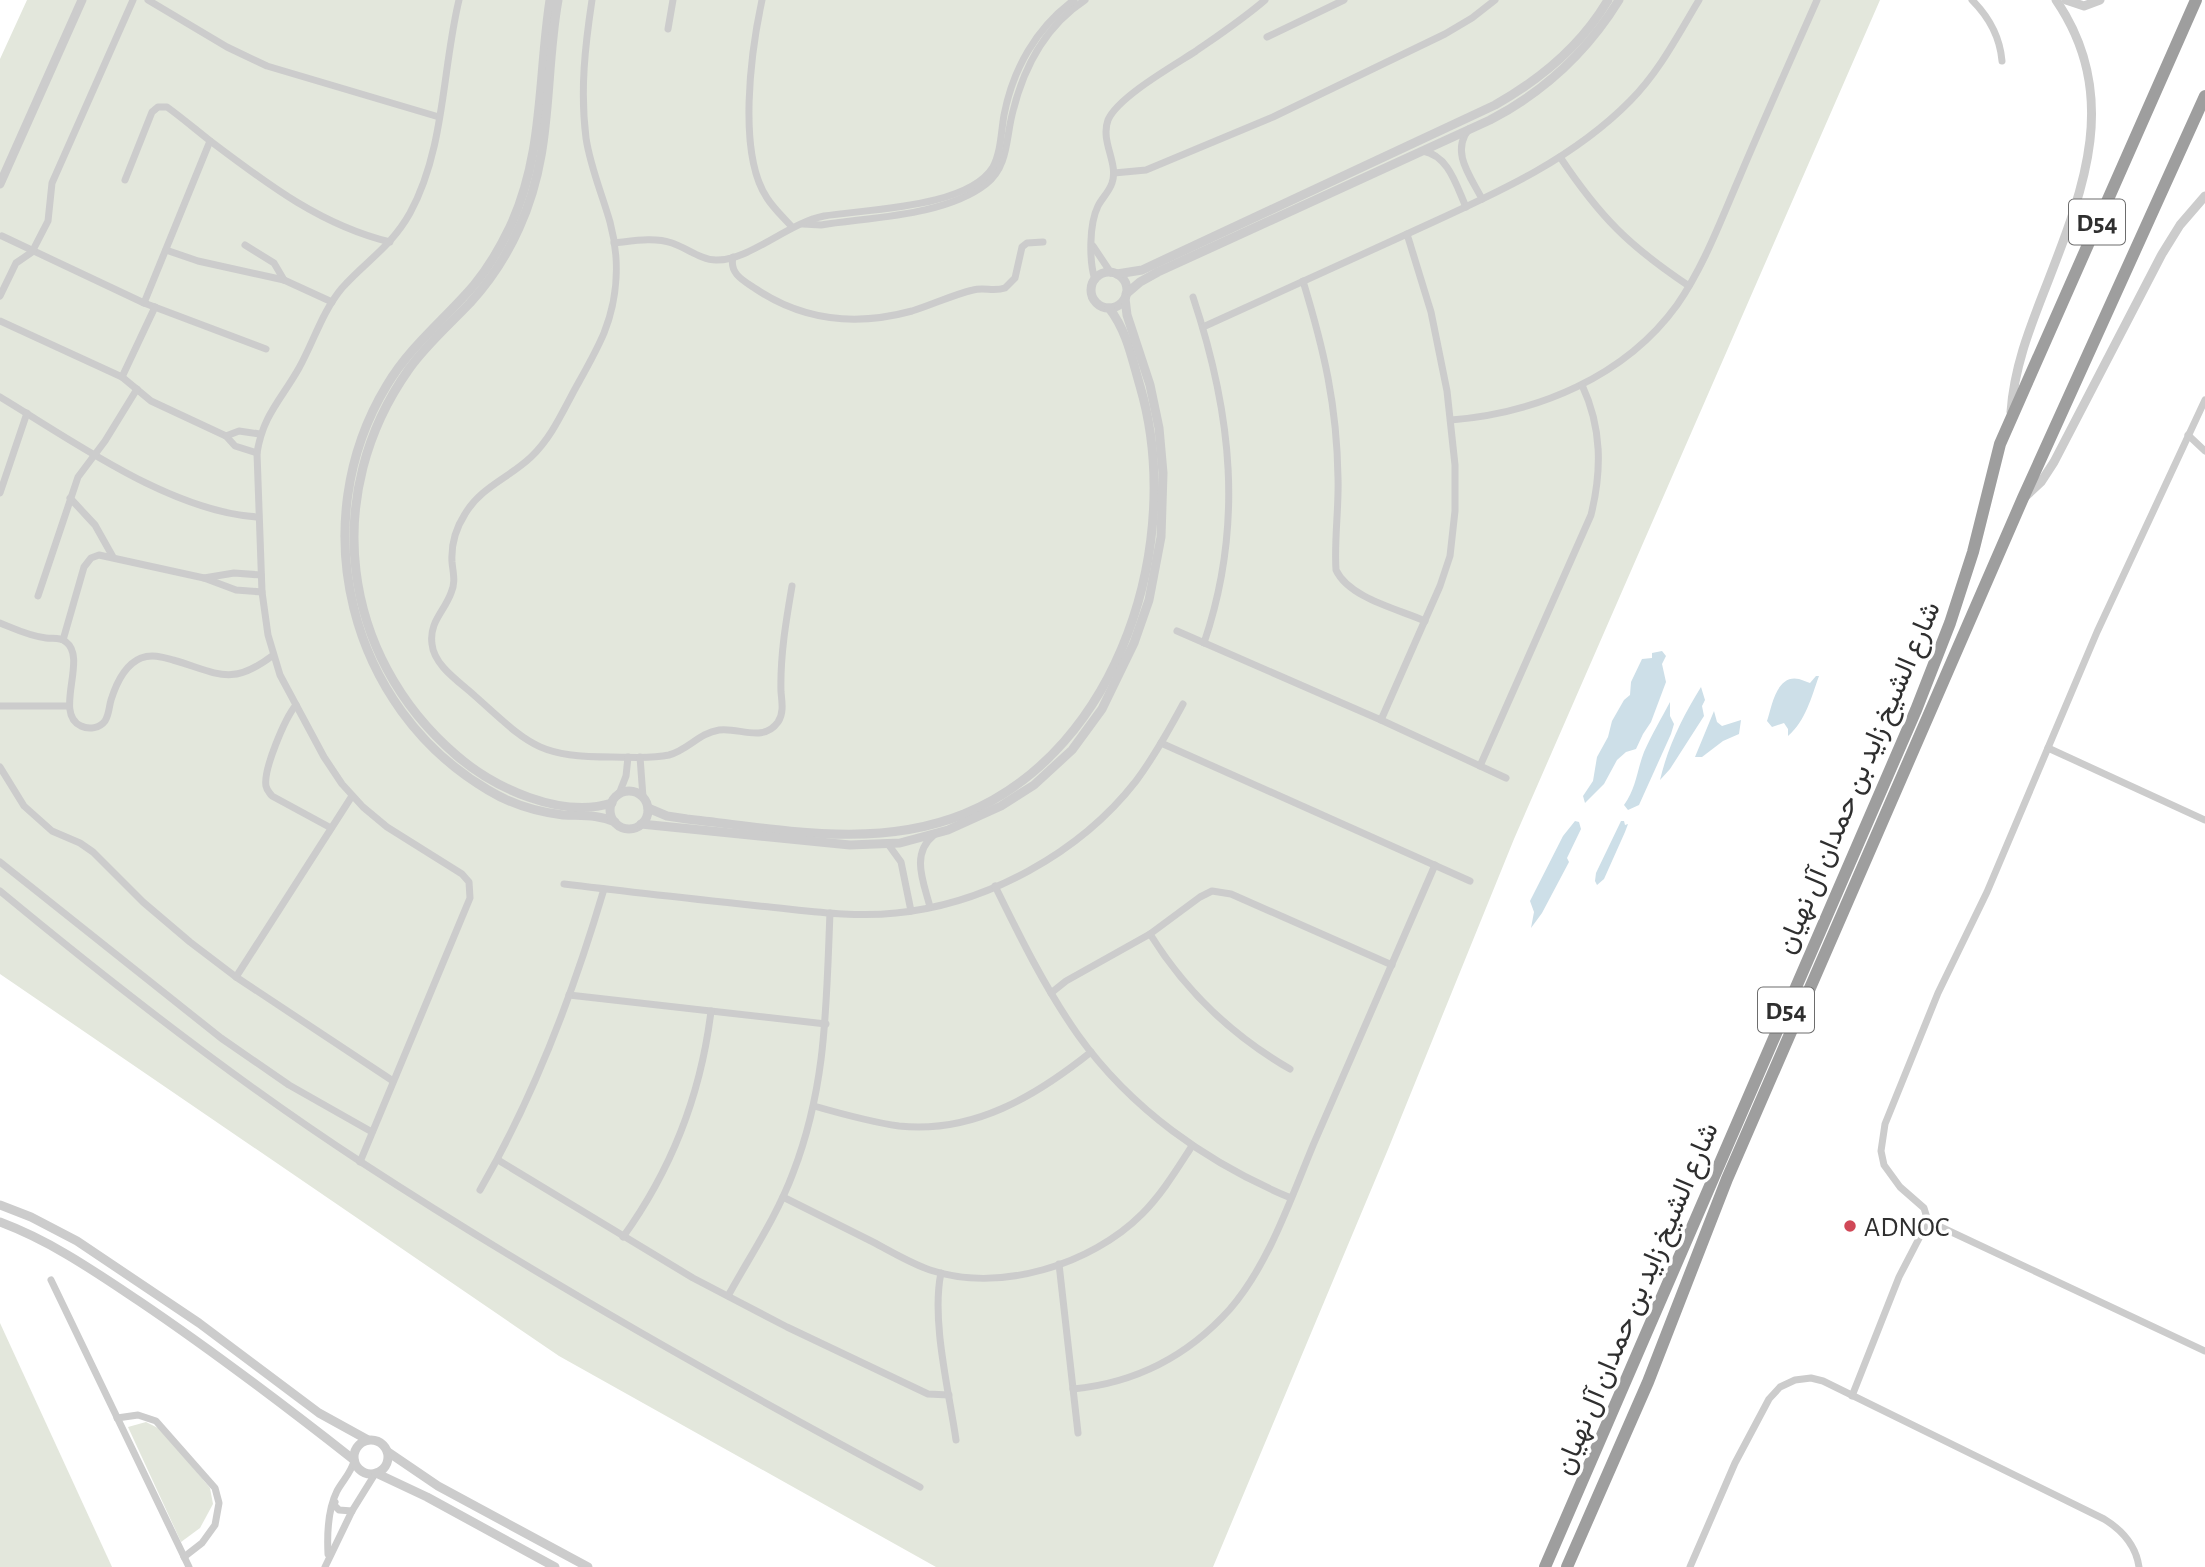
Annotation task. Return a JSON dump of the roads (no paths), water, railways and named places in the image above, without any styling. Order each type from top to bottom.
[{"type":"highway","name":"شارع الشيخ زايد بن حمدان آل نهيان","points":[[1545,1567],[1916,710],[1965,579],[2000,444],[2011,415],[2196,0]]},
{"type":"highway","name":"شارع الشيخ زايد بن حمدان آل نهيان","points":[[1567,1567],[1648,1382],[1727,1179],[2023,498],[2205,96]]},
{"type":"street","points":[[0,184],[82,0]]},
{"type":"street","points":[[0,296],[16,263],[32,251],[50,216],[52,183],[134,0]]},
{"type":"street","points":[[148,0],[227,47],[267,66],[439,117]]},
{"type":"street","points":[[360,1161],[470,898],[470,887],[462,874],[387,827],[352,796],[324,757],[296,705],[272,656],[262,592],[257,453],[260,434],[267,418],[299,368],[331,302],[390,242],[409,215],[420,191],[439,117],[459,0]]},
{"type":"street","points":[[550,0],[541,75],[538,132],[524,192],[510,227],[484,272],[408,355],[376,405],[359,449],[351,480],[346,518],[345,565],[355,617],[374,667],[401,711],[441,755],[481,786],[515,804],[542,812],[597,816],[627,828],[641,824],[850,845],[888,844],[934,835],[984,815],[1018,796],[1072,750],[1093,723],[1114,687],[1143,620],[1161,537],[1163,472],[1155,407],[1127,315],[1126,285],[1093,246]]},
{"type":"street","points":[[558,0],[552,43],[547,126],[538,172],[526,211],[512,244],[493,274],[472,301],[422,352],[382,415],[367,450],[358,486],[354,544],[362,604],[373,641],[401,694],[434,735],[474,769],[517,793],[558,805],[595,806],[612,803]]},
{"type":"street","points":[[593,0],[582,100],[586,141],[614,243],[614,298],[599,344],[542,445],[516,470],[486,489],[466,513],[454,542],[453,586],[434,622],[432,643],[435,657],[447,671],[527,741],[542,749],[570,757],[640,757],[673,753],[711,732],[725,730],[760,734],[777,723],[782,708],[781,660],[792,586]]},
{"type":"street","points":[[668,29],[673,0]]},
{"type":"street","points":[[762,0],[750,87],[752,152],[766,197],[792,227]]},
{"type":"street","points":[[614,243],[662,241],[676,244],[709,260],[726,260],[792,227],[820,217],[920,204],[964,189],[983,178],[996,158],[1006,105],[1027,53],[1047,24],[1074,0]]},
{"type":"street","points":[[802,224],[821,225],[928,209],[968,195],[989,182],[1002,163],[1015,102],[1036,51],[1056,22],[1085,0]]},
{"type":"street","points":[[1265,0],[1214,39],[1127,98],[1114,111],[1106,136],[1114,173],[1110,187],[1094,216],[1092,265],[1095,280],[1092,289],[1093,298],[1100,305],[1109,308],[1118,305],[1149,277],[1516,105],[1554,78],[1591,41],[1619,0]]},
{"type":"street","points":[[1267,37],[1344,0]]},
{"type":"street","points":[[1114,173],[1146,170],[1273,117],[1445,34],[1495,0]]},
{"type":"street","points":[[1095,280],[1102,274],[1143,270],[1503,101],[1539,77],[1565,55],[1586,32],[1608,0]]},
{"type":"street","points":[[1203,327],[1466,207],[1560,157],[1598,130],[1632,99],[1659,65],[1699,0]]},
{"type":"street","points":[[1451,420],[1527,407],[1582,385],[1634,350],[1657,329],[1689,286],[1703,260],[1816,0]]},
{"type":"street","points":[[1972,0],[1999,40],[2002,61]]},
{"type":"street","points":[[2011,415],[2016,369],[2082,187],[2092,138],[2092,109],[2084,57],[2076,34],[2056,0]]},
{"type":"street","points":[[2066,0],[2084,6],[2100,0]]},
{"type":"street","points":[[125,180],[152,112],[158,107],[170,110],[280,193],[310,211],[358,232],[390,242]]},
{"type":"street","points":[[1469,129],[1461,144],[1461,156],[1482,199]]},
{"type":"street","points":[[145,303],[210,141]]},
{"type":"street","points":[[1422,150],[1436,154],[1444,162],[1466,207]]},
{"type":"street","points":[[1560,157],[1581,190],[1625,239],[1689,286]]},
{"type":"street","points":[[2023,498],[2041,482],[2054,462],[2162,254],[2180,225],[2205,196]]},
{"type":"street","points":[[1381,720],[1446,570],[1452,542],[1455,500],[1451,420],[1431,312],[1407,233]]},
{"type":"street","points":[[2,236],[145,303],[266,349]]},
{"type":"street","points":[[733,257],[735,274],[779,304],[806,314],[860,319],[900,314],[973,290],[1005,288],[1015,278],[1022,247],[1027,243],[1043,242]]},
{"type":"street","points":[[245,245],[274,263],[284,280]]},
{"type":"street","points":[[166,250],[198,261],[284,280],[331,302]]},
{"type":"street","points":[[1303,281],[1327,363],[1332,391],[1338,479],[1336,570],[1341,579],[1357,592],[1425,621]]},
{"type":"street","points":[[1193,297],[1203,327],[1226,430],[1230,511],[1225,561],[1204,643]]},
{"type":"street","points":[[122,377],[155,307]]},
{"type":"street","points":[[648,808],[667,816],[741,825],[835,835],[892,834],[929,826],[982,806],[1027,777],[1068,739],[1102,686],[1125,638],[1143,582],[1152,531],[1155,472],[1150,427],[1126,338],[1109,308]]},
{"type":"street","points":[[0,321],[122,377],[157,404],[226,436],[235,446],[257,453]]},
{"type":"street","points":[[1480,766],[1591,515],[1600,453],[1593,413],[1582,385]]},
{"type":"street","points":[[38,596],[78,477],[137,388]]},
{"type":"street","points":[[0,397],[141,479],[192,502],[227,513],[258,517]]},
{"type":"street","points":[[1852,1396],[1899,1277],[1928,1221],[1924,1208],[1900,1188],[1884,1165],[1881,1151],[1885,1124],[1938,993],[1987,892],[2097,632],[2205,400]]},
{"type":"street","points":[[0,493],[27,413]]},
{"type":"street","points":[[226,436],[239,431],[260,434]]},
{"type":"street","points":[[2188,435],[2205,451]]},
{"type":"street","points":[[70,498],[95,525],[113,557]]},
{"type":"street","points":[[63,640],[86,564],[99,555],[204,578],[236,590],[262,592]]},
{"type":"street","points":[[204,578],[234,573],[261,575]]},
{"type":"street","points":[[0,623],[25,634],[63,640],[72,650],[69,706],[76,723],[85,728],[99,726],[107,717],[123,673],[131,664],[143,658],[164,657],[230,676],[253,670],[272,656]]},
{"type":"street","points":[[1177,631],[1506,778]]},
{"type":"street","points":[[564,884],[830,913],[878,914],[930,908],[995,886],[1037,865],[1084,833],[1124,795],[1161,743],[1183,704]]},
{"type":"street","points":[[296,705],[281,731],[266,788],[272,796],[331,828]]},
{"type":"street","points":[[0,706],[69,706]]},
{"type":"street","points":[[1161,743],[1470,881]]},
{"type":"street","points":[[2048,748],[2205,820]]},
{"type":"street","points":[[615,821],[611,813],[612,803],[626,776],[628,757]]},
{"type":"street","points":[[640,757],[643,797],[648,808],[647,817],[641,824]]},
{"type":"street","points":[[0,767],[19,800],[45,826],[93,852],[166,923],[236,977],[393,1081]]},
{"type":"street","points":[[619,794],[631,791],[643,797]]},
{"type":"street","points":[[236,977],[352,796]]},
{"type":"street","points":[[930,908],[920,863],[926,842],[934,835]]},
{"type":"street","points":[[888,844],[901,862],[911,911]]},
{"type":"street","points":[[0,862],[221,1038],[289,1085],[372,1132]]},
{"type":"street","points":[[1073,1389],[1108,1385],[1139,1375],[1168,1361],[1207,1332],[1231,1308],[1252,1280],[1291,1198],[1435,865]]},
{"type":"street","points":[[906,882],[923,878]]},
{"type":"street","points":[[995,886],[1051,993],[1091,1052],[1139,1104],[1192,1146],[1234,1172],[1291,1198]]},
{"type":"street","points":[[480,1190],[534,1087],[569,995],[604,889]]},
{"type":"street","points":[[0,891],[112,983],[227,1070],[360,1161],[636,1330],[920,1487]]},
{"type":"street","points":[[1051,993],[1066,981],[1150,934],[1206,893],[1225,892],[1392,965]]},
{"type":"street","points":[[728,1296],[783,1197],[801,1154],[814,1106],[822,1066],[830,913]]},
{"type":"street","points":[[1150,934],[1174,971],[1203,1004],[1252,1046],[1290,1069]]},
{"type":"street","points":[[569,995],[825,1024]]},
{"type":"street","points":[[623,1237],[659,1181],[682,1130],[700,1078],[711,1011]]},
{"type":"street","points":[[814,1106],[901,1126],[932,1127],[963,1122],[999,1111],[1033,1094],[1091,1052]]},
{"type":"street","points":[[783,1197],[918,1265],[941,1273],[993,1277],[1059,1264],[1106,1241],[1134,1222],[1163,1190],[1192,1146]]},
{"type":"street","points":[[498,1160],[623,1237],[728,1296],[928,1394],[949,1395]]},
{"type":"street","points":[[0,1205],[55,1228],[99,1255],[199,1323],[319,1413],[368,1440],[382,1444],[388,1452],[444,1490],[588,1567]]},
{"type":"street","points":[[1928,1221],[2205,1351]]},
{"type":"street","points":[[0,1222],[46,1242],[189,1335],[354,1460],[364,1473],[376,1474],[427,1497],[555,1567]]},
{"type":"street","points":[[1059,1264],[1078,1433]]},
{"type":"street","points":[[941,1273],[937,1307],[956,1440]]},
{"type":"street","points":[[51,1280],[189,1567]]},
{"type":"street","points":[[1690,1567],[1735,1463],[1774,1393],[1787,1382],[1811,1378],[1823,1381],[2104,1519],[2128,1540],[2136,1554],[2139,1567]]},
{"type":"street","points":[[117,1418],[138,1415],[156,1421],[215,1488],[219,1503],[215,1525],[207,1538],[184,1557]]},
{"type":"street","points":[[327,1563],[328,1531],[337,1491],[348,1476],[357,1447],[368,1440]]},
{"type":"street","points":[[327,1563],[352,1511],[376,1474],[387,1463],[388,1452]]},
{"type":"street","points":[[333,1504],[339,1510],[352,1511]]},
{"type":"place","name":"ADNOC","points":[[1850,1226]]}]
